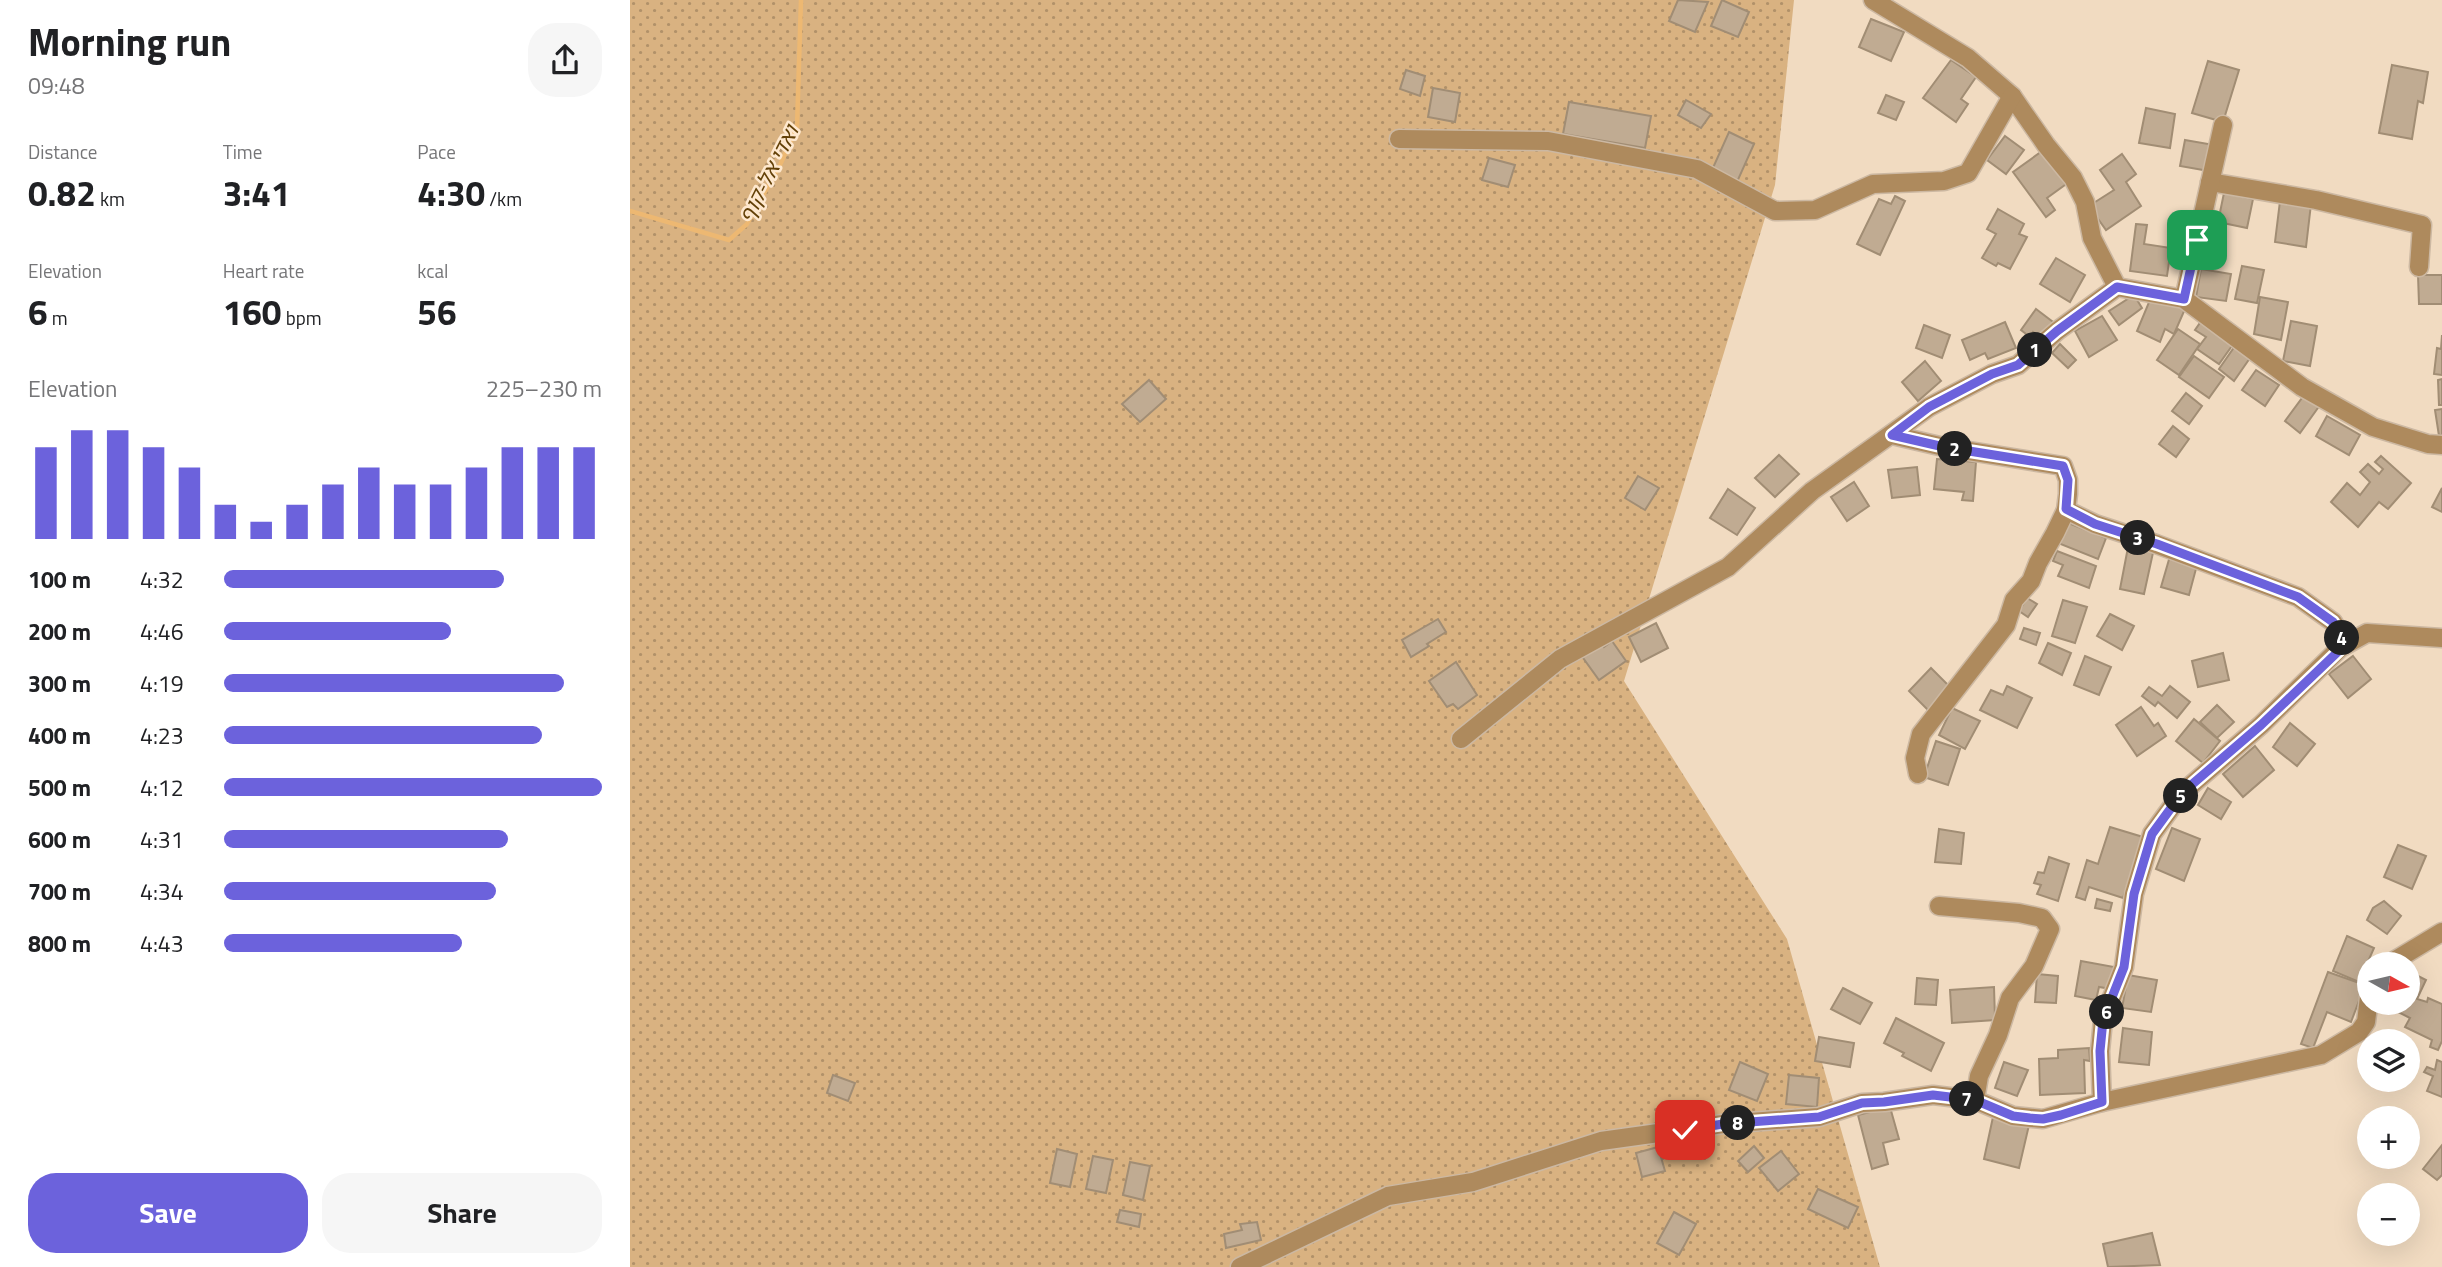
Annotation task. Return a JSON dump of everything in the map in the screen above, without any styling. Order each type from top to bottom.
[{"type":"street","points":[[1873,0],[1968,58],[2012,96],[2073,178],[2085,202],[2092,238],[2117,287]]},
{"type":"street","points":[[1399,139],[1548,141],[1697,169],[1775,211],[1815,210],[1873,184],[1944,181],[1968,173],[2012,96]]},
{"type":"street","points":[[2184,299],[2223,125]]},
{"type":"street","points":[[2210,181],[2316,200],[2422,225],[2419,267]]},
{"type":"street","points":[[1461,739],[1560,659],[1728,567],[1812,491],[1929,407],[1992,374],[2018,365],[2057,331],[2117,287],[2184,299],[2302,387],[2373,427],[2428,444],[2442,445]]},
{"type":"street","points":[[1892,435],[1944,447],[2063,466],[2068,480],[2066,509],[2031,581],[2014,600],[2006,625],[1922,734],[1915,758],[1918,774]]},
{"type":"street","points":[[2066,509],[2095,524],[2157,544],[2298,597],[2333,622],[2346,644]]},
{"type":"street","points":[[2102,1102],[2100,1051],[2103,1020],[2124,967],[2134,894],[2152,834],[2182,793],[2261,725],[2346,644],[2367,634],[2442,638]]},
{"type":"street","points":[[1939,906],[2019,913],[2042,918],[2050,929],[2034,966],[2010,998],[1998,1035],[1979,1076],[1975,1100]]},
{"type":"street","points":[[2409,952],[2442,932]]},
{"type":"street","points":[[1240,1267],[1388,1196],[1473,1182],[1601,1141],[1723,1124],[1819,1117],[1862,1103],[1933,1095],[1975,1100],[2013,1116],[2043,1119],[2102,1102],[2321,1055],[2358,1032],[2366,1022],[2367,1015]]},
{"type":"shaded area","points":[[630,0],[1794,0],[1775,185],[1624,681],[1787,939],[1880,1267],[630,1267]]},
{"type":"building","points":[[1678,0],[1708,2],[1695,32],[1669,21]]},
{"type":"building","points":[[1722,0],[1749,12],[1738,37],[1711,26]]},
{"type":"building","points":[[1871,19],[1904,32],[1891,61],[1859,47]]},
{"type":"building","points":[[1951,60],[1976,77],[1961,99],[1968,104],[1956,122],[1923,98]]},
{"type":"building","points":[[2208,61],[2239,70],[2223,122],[2192,113]]},
{"type":"building","points":[[2392,65],[2428,72],[2423,103],[2418,101],[2412,139],[2379,133]]},
{"type":"building","points":[[1406,70],[1425,76],[1420,96],[1400,89]]},
{"type":"building","points":[[1433,88],[1460,93],[1455,122],[1428,117]]},
{"type":"building","points":[[1886,95],[1904,102],[1896,120],[1878,113]]},
{"type":"building","points":[[1686,100],[1711,114],[1701,128],[1678,115]]},
{"type":"building","points":[[1569,102],[1651,116],[1645,148],[1563,134]]},
{"type":"building","points":[[2146,108],[2175,114],[2170,148],[2139,143]]},
{"type":"building","points":[[1729,132],[1754,144],[1737,182],[1712,170]]},
{"type":"building","points":[[2005,136],[2024,150],[2006,174],[1987,160]]},
{"type":"building","points":[[2185,140],[2214,145],[2209,171],[2180,166]]},
{"type":"building","points":[[2045,149],[2069,182],[2047,198],[2055,210],[2046,217],[2013,172]]},
{"type":"building","points":[[2122,154],[2136,174],[2126,182],[2141,206],[2106,230],[2089,206],[2114,190],[2100,170]]},
{"type":"building","points":[[1489,158],[1515,165],[1508,187],[1482,180]]},
{"type":"building","points":[[2224,193],[2253,199],[2247,228],[2218,222]]},
{"type":"building","points":[[1895,196],[1905,201],[1880,255],[1857,244],[1879,199],[1891,204]]},
{"type":"building","points":[[2280,201],[2311,204],[2306,247],[2275,242]]},
{"type":"building","points":[[1998,209],[2024,224],[2019,234],[2027,237],[2010,269],[1998,263],[1996,266],[1982,258],[1996,234],[1987,229]]},
{"type":"building","points":[[2136,224],[2147,225],[2144,244],[2171,248],[2167,276],[2130,271]]},
{"type":"building","points":[[2056,258],[2085,275],[2070,302],[2040,284]]},
{"type":"building","points":[[2242,266],[2264,270],[2257,303],[2235,299]]},
{"type":"building","points":[[2201,269],[2231,274],[2226,301],[2196,297]]},
{"type":"building","points":[[2418,275],[2442,275],[2442,304],[2419,304]]},
{"type":"building","points":[[2134,295],[2142,308],[2119,325],[2109,311]]},
{"type":"building","points":[[2152,295],[2185,309],[2174,334],[2165,329],[2160,342],[2137,331]]},
{"type":"building","points":[[2260,297],[2288,302],[2281,340],[2254,334]]},
{"type":"building","points":[[2036,309],[2057,325],[2045,341],[2033,332],[2030,337],[2021,330]]},
{"type":"building","points":[[2102,316],[2117,340],[2089,357],[2075,331]]},
{"type":"building","points":[[2202,320],[2234,343],[2219,364],[2197,349],[2206,337],[2195,330]]},
{"type":"building","points":[[2291,321],[2317,326],[2310,366],[2283,361]]},
{"type":"building","points":[[2005,322],[2016,348],[1988,359],[1985,353],[1970,360],[1962,340]]},
{"type":"building","points":[[1924,325],[1950,335],[1942,358],[1916,348]]},
{"type":"building","points":[[2178,329],[2200,344],[2179,375],[2157,360]]},
{"type":"building","points":[[2442,335],[2442,375],[2434,374],[2437,348],[2441,349]]},
{"type":"building","points":[[2060,344],[2076,360],[2068,368],[2052,353]]},
{"type":"building","points":[[2235,346],[2250,358],[2234,381],[2219,369]]},
{"type":"building","points":[[2194,356],[2224,377],[2209,398],[2179,377]]},
{"type":"building","points":[[1925,361],[1941,381],[1918,401],[1902,382]]},
{"type":"building","points":[[2256,370],[2279,385],[2265,406],[2242,390]]},
{"type":"building","points":[[2442,379],[2442,405],[2439,405],[2438,380]]},
{"type":"building","points":[[1149,380],[1166,399],[1140,422],[1122,404]]},
{"type":"building","points":[[2186,393],[2202,406],[2189,424],[2172,411]]},
{"type":"building","points":[[2305,394],[2320,405],[2300,433],[2285,421]]},
{"type":"building","points":[[2442,409],[2442,435],[2439,436],[2435,410]]},
{"type":"building","points":[[2327,416],[2360,435],[2349,455],[2316,436]]},
{"type":"building","points":[[2173,426],[2189,439],[2176,457],[2159,444]]},
{"type":"building","points":[[1779,455],[1799,474],[1775,497],[1755,478]]},
{"type":"building","points":[[2381,456],[2411,483],[2388,509],[2379,502],[2358,527],[2331,502],[2347,483],[2360,495],[2370,482],[2360,472],[2368,464],[2379,474],[2383,469],[2375,462]]},
{"type":"building","points":[[1937,459],[1976,462],[1973,501],[1962,500],[1964,492],[1934,489]]},
{"type":"building","points":[[1917,467],[1920,495],[1892,498],[1888,470]]},
{"type":"building","points":[[1638,476],[1659,488],[1645,510],[1625,498]]},
{"type":"building","points":[[1854,482],[1869,506],[1847,521],[1831,497]]},
{"type":"building","points":[[2442,488],[2442,512],[2432,507]]},
{"type":"building","points":[[1728,489],[1755,508],[1737,535],[1710,518]]},
{"type":"building","points":[[2066,522],[2106,538],[2098,559],[2058,543]]},
{"type":"building","points":[[2129,542],[2154,548],[2144,594],[2120,589]]},
{"type":"building","points":[[2057,551],[2096,566],[2089,588],[2058,576],[2063,565],[2053,561]]},
{"type":"building","points":[[2170,556],[2197,565],[2189,595],[2161,587]]},
{"type":"building","points":[[2027,598],[2037,604],[2028,617],[2019,611]]},
{"type":"building","points":[[2063,600],[2087,607],[2075,643],[2052,636]]},
{"type":"building","points":[[2110,614],[2134,626],[2122,650],[2097,636]]},
{"type":"building","points":[[1438,619],[1446,632],[1411,657],[1402,640]]},
{"type":"building","points":[[1656,623],[1668,648],[1641,662],[1629,637]]},
{"type":"building","points":[[2024,628],[2040,633],[2036,645],[2020,639]]},
{"type":"building","points":[[1612,641],[1626,661],[1599,680],[1581,655],[1601,642],[1604,647]]},
{"type":"building","points":[[2048,643],[2071,653],[2062,675],[2039,663]]},
{"type":"building","points":[[2223,653],[2229,680],[2198,687],[2192,661]]},
{"type":"building","points":[[2085,656],[2111,667],[2099,695],[2074,685]]},
{"type":"building","points":[[2353,656],[2371,679],[2348,698],[2329,674]]},
{"type":"building","points":[[1456,662],[1477,695],[1458,709],[1453,704],[1447,707],[1429,681]]},
{"type":"building","points":[[1931,668],[1951,688],[1929,711],[1909,691]]},
{"type":"building","points":[[2007,686],[2032,698],[2017,728],[1980,710],[1991,690],[2003,695]]},
{"type":"building","points":[[2170,686],[2190,702],[2177,718],[2158,702],[2155,706],[2142,696],[2149,687],[2162,696]]},
{"type":"building","points":[[2217,705],[2234,722],[2217,738],[2200,722]]},
{"type":"building","points":[[2141,707],[2154,726],[2158,723],[2166,736],[2137,756],[2116,725]]},
{"type":"building","points":[[1952,708],[1980,721],[1965,749],[1939,735]]},
{"type":"building","points":[[2194,719],[2220,741],[2203,763],[2176,741]]},
{"type":"building","points":[[2290,723],[2315,744],[2297,766],[2273,747]]},
{"type":"building","points":[[1936,741],[1960,749],[1948,785],[1924,777]]},
{"type":"building","points":[[2255,746],[2274,770],[2243,797],[2223,774]]},
{"type":"building","points":[[2208,788],[2231,802],[2221,819],[2198,805]]},
{"type":"building","points":[[2110,827],[2143,837],[2123,898],[2089,887],[2085,900],[2076,897],[2087,860],[2098,864]]},
{"type":"building","points":[[2172,828],[2200,839],[2184,881],[2156,869]]},
{"type":"building","points":[[1939,829],[1964,833],[1961,864],[1935,862]]},
{"type":"building","points":[[2398,845],[2426,856],[2412,889],[2384,877]]},
{"type":"building","points":[[2049,857],[2069,864],[2058,901],[2037,894],[2041,885],[2034,883],[2038,872],[2044,873]]},
{"type":"building","points":[[2097,899],[2112,903],[2110,911],[2095,908]]},
{"type":"building","points":[[2384,901],[2401,916],[2387,934],[2367,920],[2373,908]]},
{"type":"building","points":[[2347,936],[2374,948],[2372,952],[2357,952],[2357,981],[2333,971]]},
{"type":"building","points":[[2081,961],[2114,967],[2111,989],[2099,987],[2096,1000],[2075,996]]},
{"type":"building","points":[[2328,972],[2357,982],[2357,1006],[2351,1022],[2327,1012],[2313,1048],[2301,1044]]},
{"type":"building","points":[[2037,974],[2058,976],[2056,1003],[2035,1002]]},
{"type":"building","points":[[2128,975],[2157,980],[2151,1012],[2122,1008]]},
{"type":"building","points":[[2420,977],[2426,980],[2420,993]]},
{"type":"building","points":[[1917,978],[1938,980],[1936,1005],[1915,1004]]},
{"type":"building","points":[[1994,987],[1995,1020],[1952,1023],[1950,990]]},
{"type":"building","points":[[1843,988],[1872,1003],[1860,1024],[1831,1009]]},
{"type":"building","points":[[2428,998],[2442,1004],[2442,1041],[2438,1050],[2430,1047],[2432,1040],[2420,1034],[2420,1029],[2405,1027],[2410,1018],[2404,1015],[2420,1015],[2420,1000],[2427,1002]]},
{"type":"building","points":[[1896,1018],[1944,1043],[1931,1071],[1884,1043]]},
{"type":"building","points":[[2123,1028],[2152,1032],[2149,1065],[2119,1062]]},
{"type":"building","points":[[1819,1037],[1854,1043],[1850,1067],[1815,1061]]},
{"type":"building","points":[[2089,1048],[2090,1061],[2084,1060],[2085,1093],[2040,1095],[2039,1059],[2058,1058],[2058,1050]]},
{"type":"building","points":[[2437,1060],[2442,1062],[2442,1097],[2427,1091],[2433,1076],[2424,1072],[2427,1067],[2435,1070]]},
{"type":"building","points":[[1740,1062],[1768,1074],[1757,1101],[1729,1090]]},
{"type":"building","points":[[2004,1062],[2028,1070],[2017,1096],[1995,1088]]},
{"type":"building","points":[[833,1075],[855,1083],[848,1101],[827,1093]]},
{"type":"building","points":[[1789,1075],[1819,1078],[1817,1107],[1786,1104]]},
{"type":"building","points":[[1890,1107],[1899,1139],[1883,1143],[1888,1164],[1872,1169],[1858,1115]]},
{"type":"building","points":[[1993,1117],[2029,1125],[2019,1168],[1984,1159]]},
{"type":"building","points":[[2442,1145],[2442,1175],[2437,1180],[2423,1169]]},
{"type":"building","points":[[1754,1146],[1764,1158],[1748,1172],[1738,1161]]},
{"type":"building","points":[[1658,1147],[1665,1171],[1642,1177],[1636,1153]]},
{"type":"building","points":[[1057,1149],[1077,1154],[1070,1187],[1050,1183]]},
{"type":"building","points":[[1781,1151],[1799,1174],[1778,1191],[1759,1168]]},
{"type":"building","points":[[1093,1156],[1113,1160],[1106,1193],[1086,1189]]},
{"type":"building","points":[[1130,1162],[1150,1166],[1143,1200],[1123,1195]]},
{"type":"building","points":[[1818,1189],[1858,1207],[1848,1228],[1808,1209]]},
{"type":"building","points":[[1120,1210],[1141,1214],[1139,1227],[1117,1222]]},
{"type":"building","points":[[1674,1212],[1696,1224],[1679,1255],[1657,1243]]},
{"type":"building","points":[[1257,1222],[1261,1240],[1226,1248],[1224,1234],[1242,1230],[1240,1224]]},
{"type":"building","points":[[2152,1233],[2160,1265],[2108,1267],[2103,1244]]},
{"type":"waterway","name":"ואדי אל-קוף","points":[[630,211],[729,240],[747,224],[780,165],[797,127],[801,0]]},
{"type":"route","points":[[1685,1130],[1723,1124],[1819,1117],[1862,1103],[1933,1095],[1975,1100],[2013,1116],[2043,1119],[2102,1102],[2100,1051],[2103,1020],[2124,967],[2134,894],[2152,834],[2182,793],[2261,725],[2346,644],[2333,622],[2298,597],[2157,544],[2095,524],[2066,509],[2068,480],[2063,466],[1944,447],[1892,435],[1929,407],[1992,374],[2018,365],[2057,331],[2117,287],[2184,299],[2197,240]]}]
